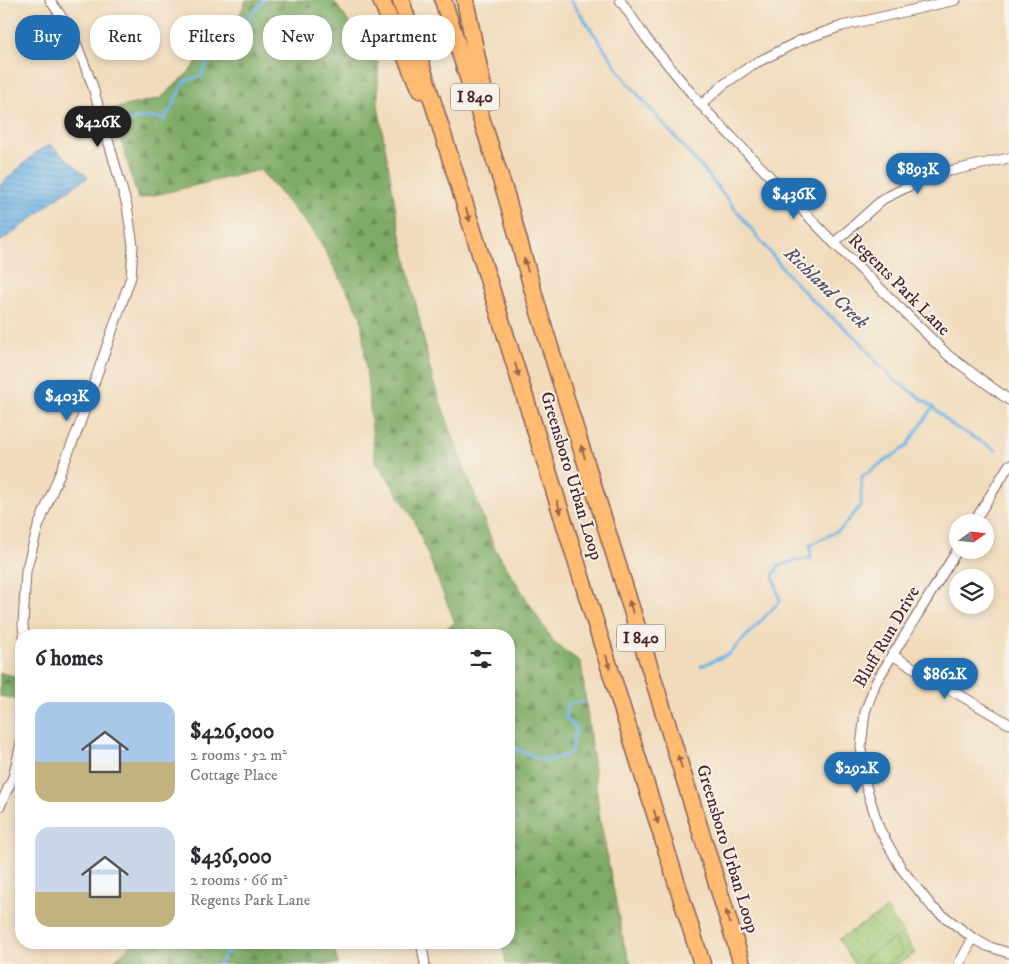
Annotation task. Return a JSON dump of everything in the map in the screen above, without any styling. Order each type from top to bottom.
[{"type":"highway","points":[[380,0],[454,168]]},
{"type":"highway","name":"Greensboro Urban Loop","points":[[401,0],[702,964]]},
{"type":"highway","name":"Greensboro Urban Loop","points":[[444,0],[506,195],[539,312],[742,964]]},
{"type":"highway","points":[[465,0],[506,195]]},
{"type":"street","points":[[23,629],[26,571],[38,527],[78,429],[130,281],[133,246],[127,206],[90,76],[66,22],[50,0]]},
{"type":"street","name":"Regents Park Lane","points":[[620,0],[646,38],[701,105],[834,243],[949,356],[1009,400]]},
{"type":"street","points":[[701,105],[723,85],[752,65],[799,41],[842,26],[956,0]]},
{"type":"street","points":[[834,243],[883,199],[913,184],[941,173],[1009,158]]},
{"type":"street","points":[[979,514],[1009,465]]},
{"type":"street","name":"Bluff Run Drive","points":[[952,559],[876,682],[865,712],[861,747],[866,786],[879,828],[901,868],[932,908],[973,938],[987,946],[1009,953]]},
{"type":"street","points":[[892,655],[1009,724]]},
{"type":"street","points":[[0,806],[15,768]]},
{"type":"street","points":[[959,964],[973,938]]},
{"type":"street","points":[[422,949],[425,964]]},
{"type":"green space","points":[[246,0],[333,0],[344,15],[342,15],[342,60],[376,60],[378,63],[378,105],[397,217],[433,382],[494,547],[554,643],[581,662],[600,819],[624,944],[631,964],[506,964],[503,949],[515,949],[515,629],[445,629],[455,623],[413,517],[375,460],[361,316],[316,235],[260,170],[138,199],[112,109],[161,98],[189,72],[198,60],[253,60],[253,15],[240,15]]},
{"type":"green space","points":[[0,673],[15,676],[15,699],[0,696]]},
{"type":"green space","points":[[887,909],[915,953],[898,964],[854,964],[839,939]]},
{"type":"green space","points":[[894,939],[903,953],[887,964],[867,964],[863,959]]},
{"type":"green space","points":[[127,949],[334,949],[338,964],[110,964]]},
{"type":"water","points":[[51,145],[88,177],[54,200],[0,242],[0,185],[39,150]]},
{"type":"waterway","points":[[124,122],[146,117],[165,119],[185,81],[201,76],[215,46],[250,16],[264,0]]},
{"type":"waterway","name":"Richland Creek","points":[[571,0],[627,82],[704,170],[789,276],[812,300],[861,342],[879,365],[897,382],[933,407],[952,425],[996,450]]},
{"type":"waterway","points":[[701,666],[729,654],[780,601],[773,575],[779,566],[811,558],[810,545],[841,529],[861,505],[862,476],[906,447],[933,407]]},
{"type":"waterway","points":[[515,748],[545,761],[571,752],[576,728],[566,718],[566,707],[570,704],[583,702]]},
{"type":"waterway","points":[[219,964],[229,949]]}]
